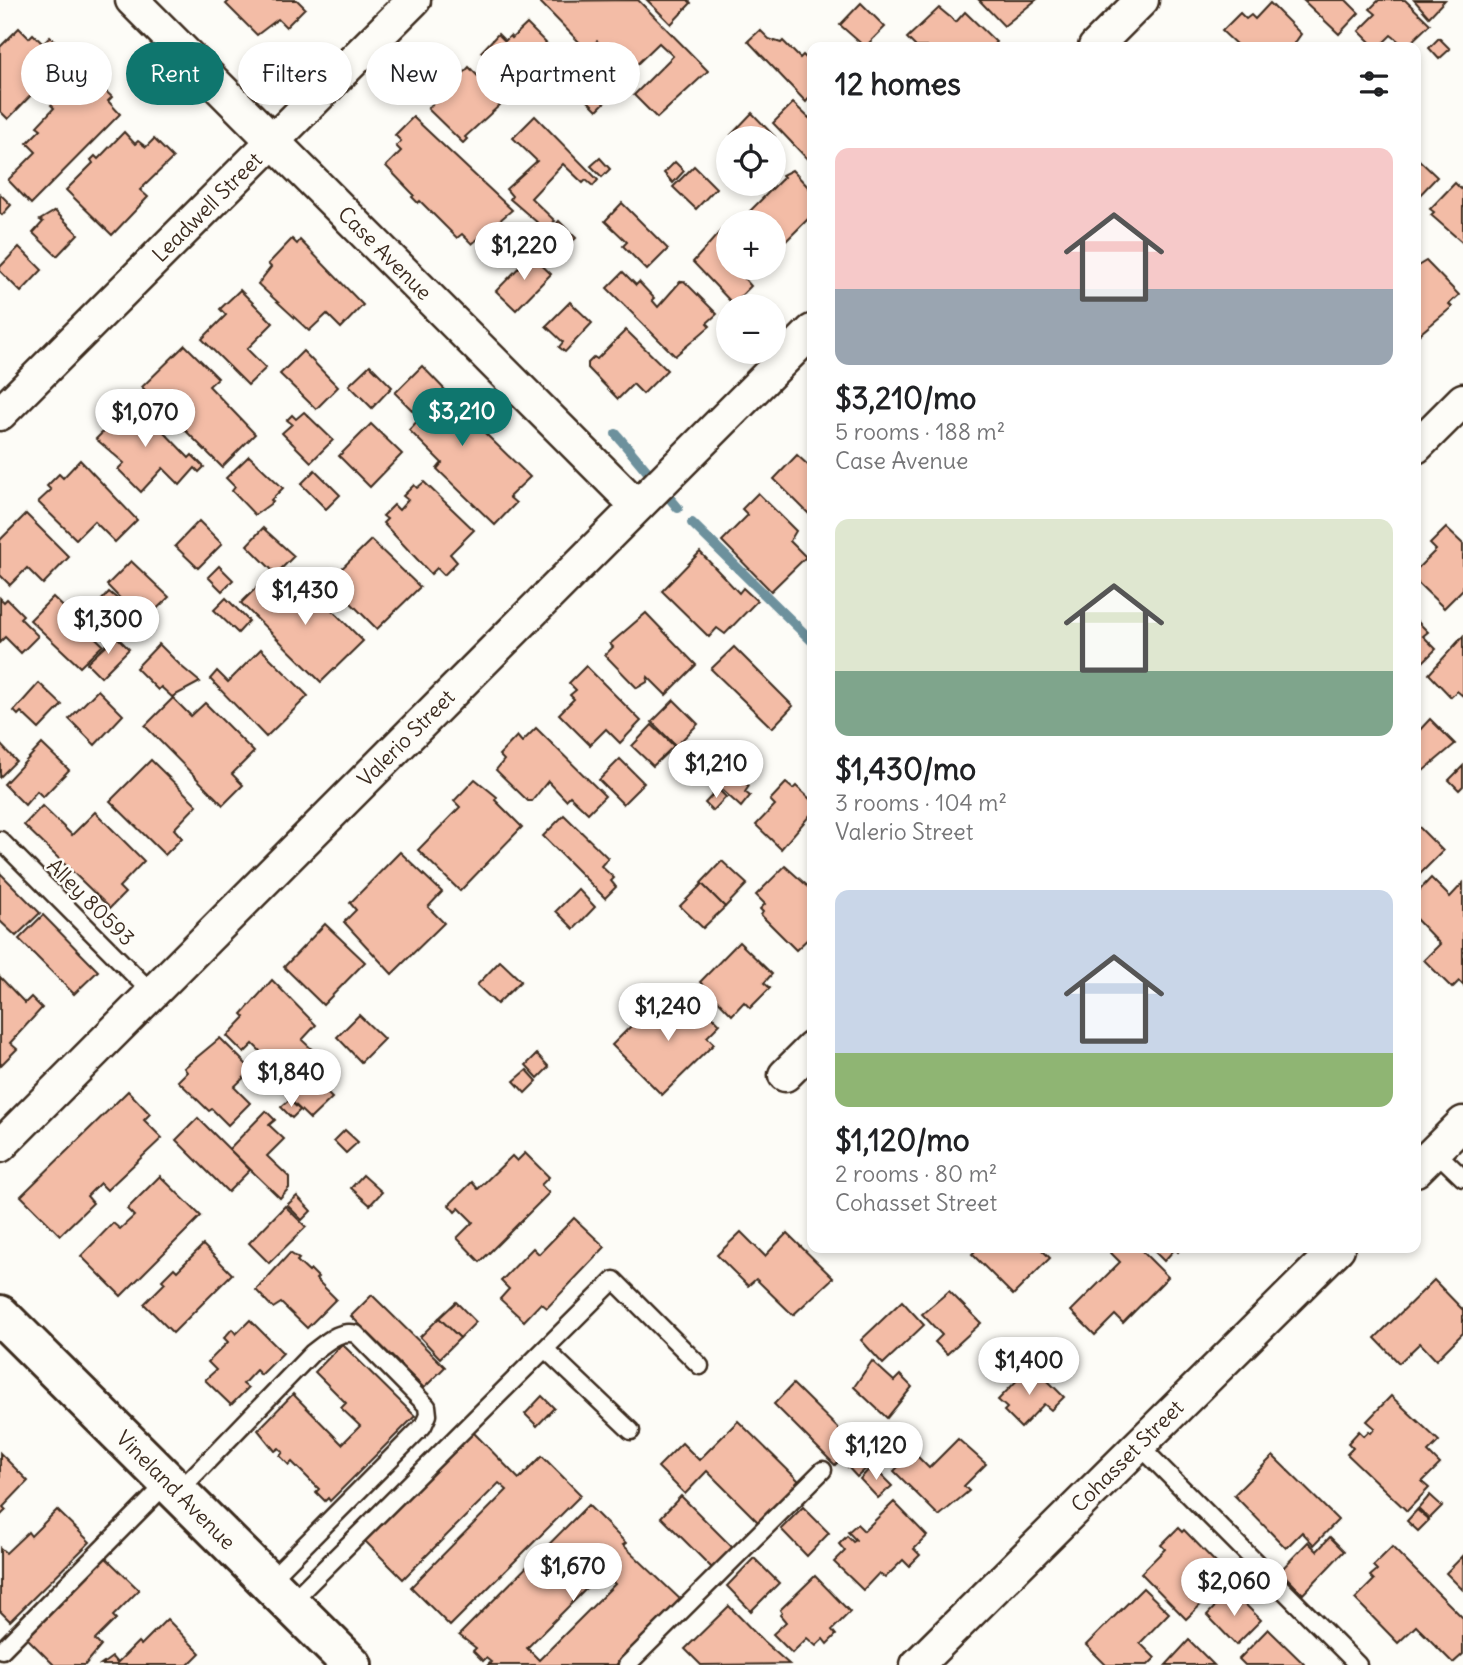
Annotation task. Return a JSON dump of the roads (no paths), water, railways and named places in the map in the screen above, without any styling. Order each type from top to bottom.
[{"type":"main road","name":"Vineland Avenue","points":[[0,1315],[352,1665]]},
{"type":"street","name":"Case Avenue","points":[[132,0],[637,506]]},
{"type":"street","name":"Leadwell Street","points":[[0,414],[414,0]]},
{"type":"street","points":[[1100,42],[1142,0]]},
{"type":"street","name":"Valerio Street","points":[[0,1146],[807,336]]},
{"type":"street","points":[[1421,442],[1463,400]]},
{"type":"street","points":[[785,1075],[807,1053]]},
{"type":"street","points":[[1426,1160],[1463,1123]]},
{"type":"street","name":"Cohasset Street","points":[[917,1665],[1333,1253]]},
{"type":"lane","name":"Alley 80593","points":[[0,840],[152,993]]},
{"type":"lane","points":[[1426,1160],[1463,1178]]},
{"type":"lane","points":[[279,1593],[545,1349],[614,1280],[700,1366]]},
{"type":"lane","points":[[2,1650],[312,1353],[347,1331],[356,1334],[426,1406],[428,1415],[423,1426],[279,1593]]},
{"type":"lane","points":[[545,1349],[631,1432]]},
{"type":"lane","points":[[1139,1445],[1358,1665]]},
{"type":"lane","points":[[627,1665],[823,1470]]},
{"type":"waterway","points":[[616,434],[678,508]]},
{"type":"waterway","points":[[692,523],[807,636]]}]
